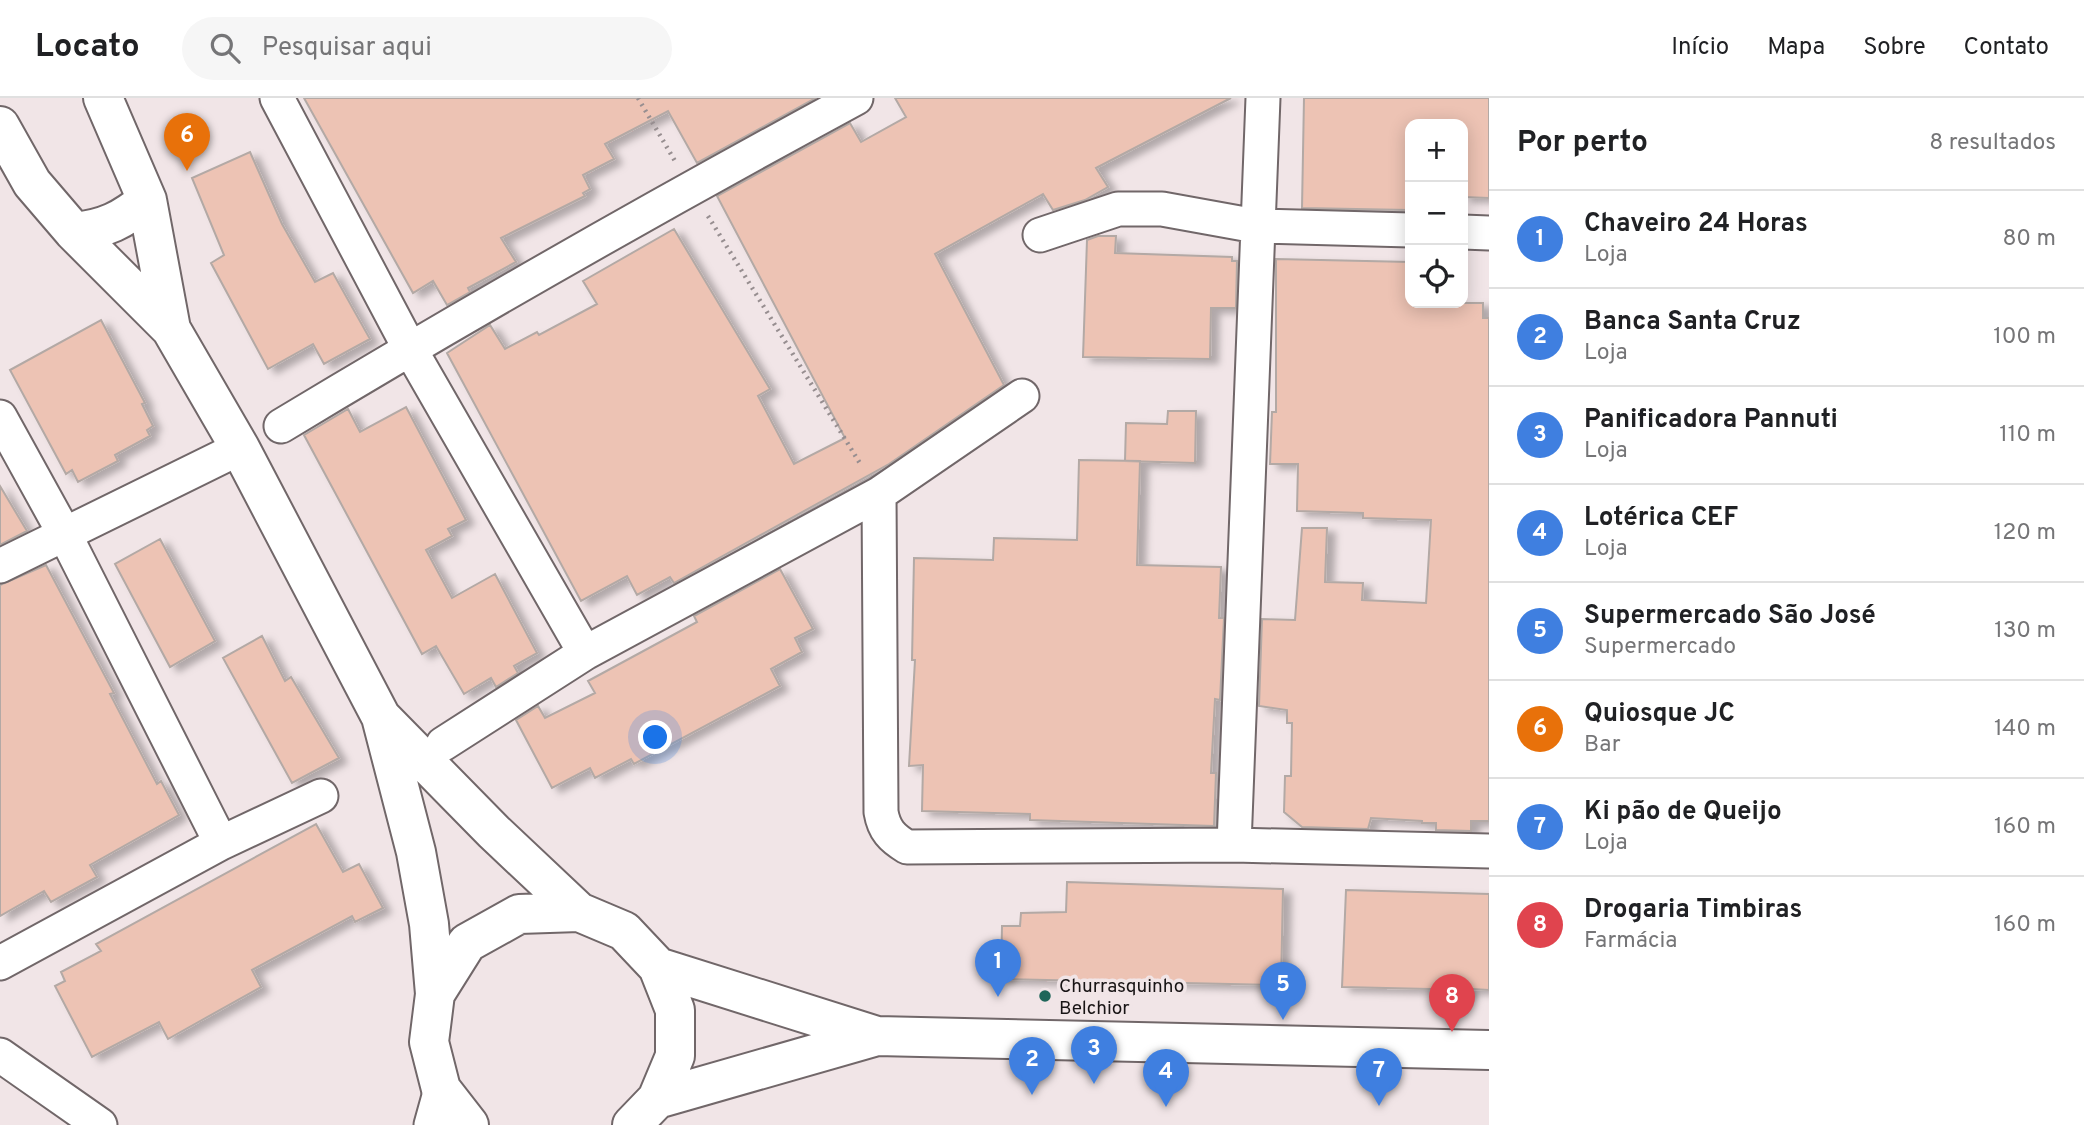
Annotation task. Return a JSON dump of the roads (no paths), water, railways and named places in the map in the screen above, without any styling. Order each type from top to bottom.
[{"type":"street","points":[[277,98],[410,349],[585,653]]},
{"type":"street","points":[[281,426],[691,188],[856,98]]},
{"type":"street","points":[[1234,845],[1263,98]]},
{"type":"street","points":[[111,100],[147,200],[171,329]]},
{"type":"street","points":[[0,127],[16,178],[171,329],[240,448],[381,717],[416,852],[429,924],[435,993],[429,1042],[441,1089],[469,1125]]},
{"type":"street","points":[[74,232],[107,227],[124,220],[147,200]]},
{"type":"street","points":[[1040,235],[1118,209],[1162,209],[1256,226],[1405,230]]},
{"type":"street","points":[[1468,232],[1489,233]]},
{"type":"street","points":[[443,744],[585,653],[879,494],[1021,396]]},
{"type":"street","points":[[0,417],[64,533],[221,844]]},
{"type":"street","points":[[0,566],[240,448]]},
{"type":"street","points":[[879,494],[881,812],[883,826],[893,838],[907,847],[1234,845],[1489,851]]},
{"type":"street","points":[[381,717],[494,832],[579,912],[624,931],[658,967],[675,1010],[675,1056],[644,1112]]},
{"type":"street","points":[[0,962],[221,844],[321,796]]},
{"type":"street","points":[[435,993],[467,943],[519,914],[579,912]]},
{"type":"street","points":[[658,967],[877,1036],[1489,1051]]},
{"type":"street","points":[[644,1112],[877,1036]]},
{"type":"street","points":[[0,1055],[100,1125]]},
{"type":"street","points":[[431,1125],[441,1089]]},
{"type":"place","name":"Quiosque JC","points":[[187,171]]},
{"type":"place","name":"Churrasquinho Belchior","points":[[1045,996]]},
{"type":"place","name":"Chaveiro 24 Horas","points":[[998,997]]},
{"type":"place","name":"Supermercado São José","points":[[1283,1020]]},
{"type":"place","name":"Drogaria Timbiras","points":[[1452,1032]]},
{"type":"place","name":"Panificadora Pannuti","points":[[1094,1084]]},
{"type":"place","name":"Banca Santa Cruz","points":[[1032,1095]]},
{"type":"place","name":"Ki pão de Queijo","points":[[1379,1106]]},
{"type":"place","name":"Lotérica CEF","points":[[1166,1107]]}]
